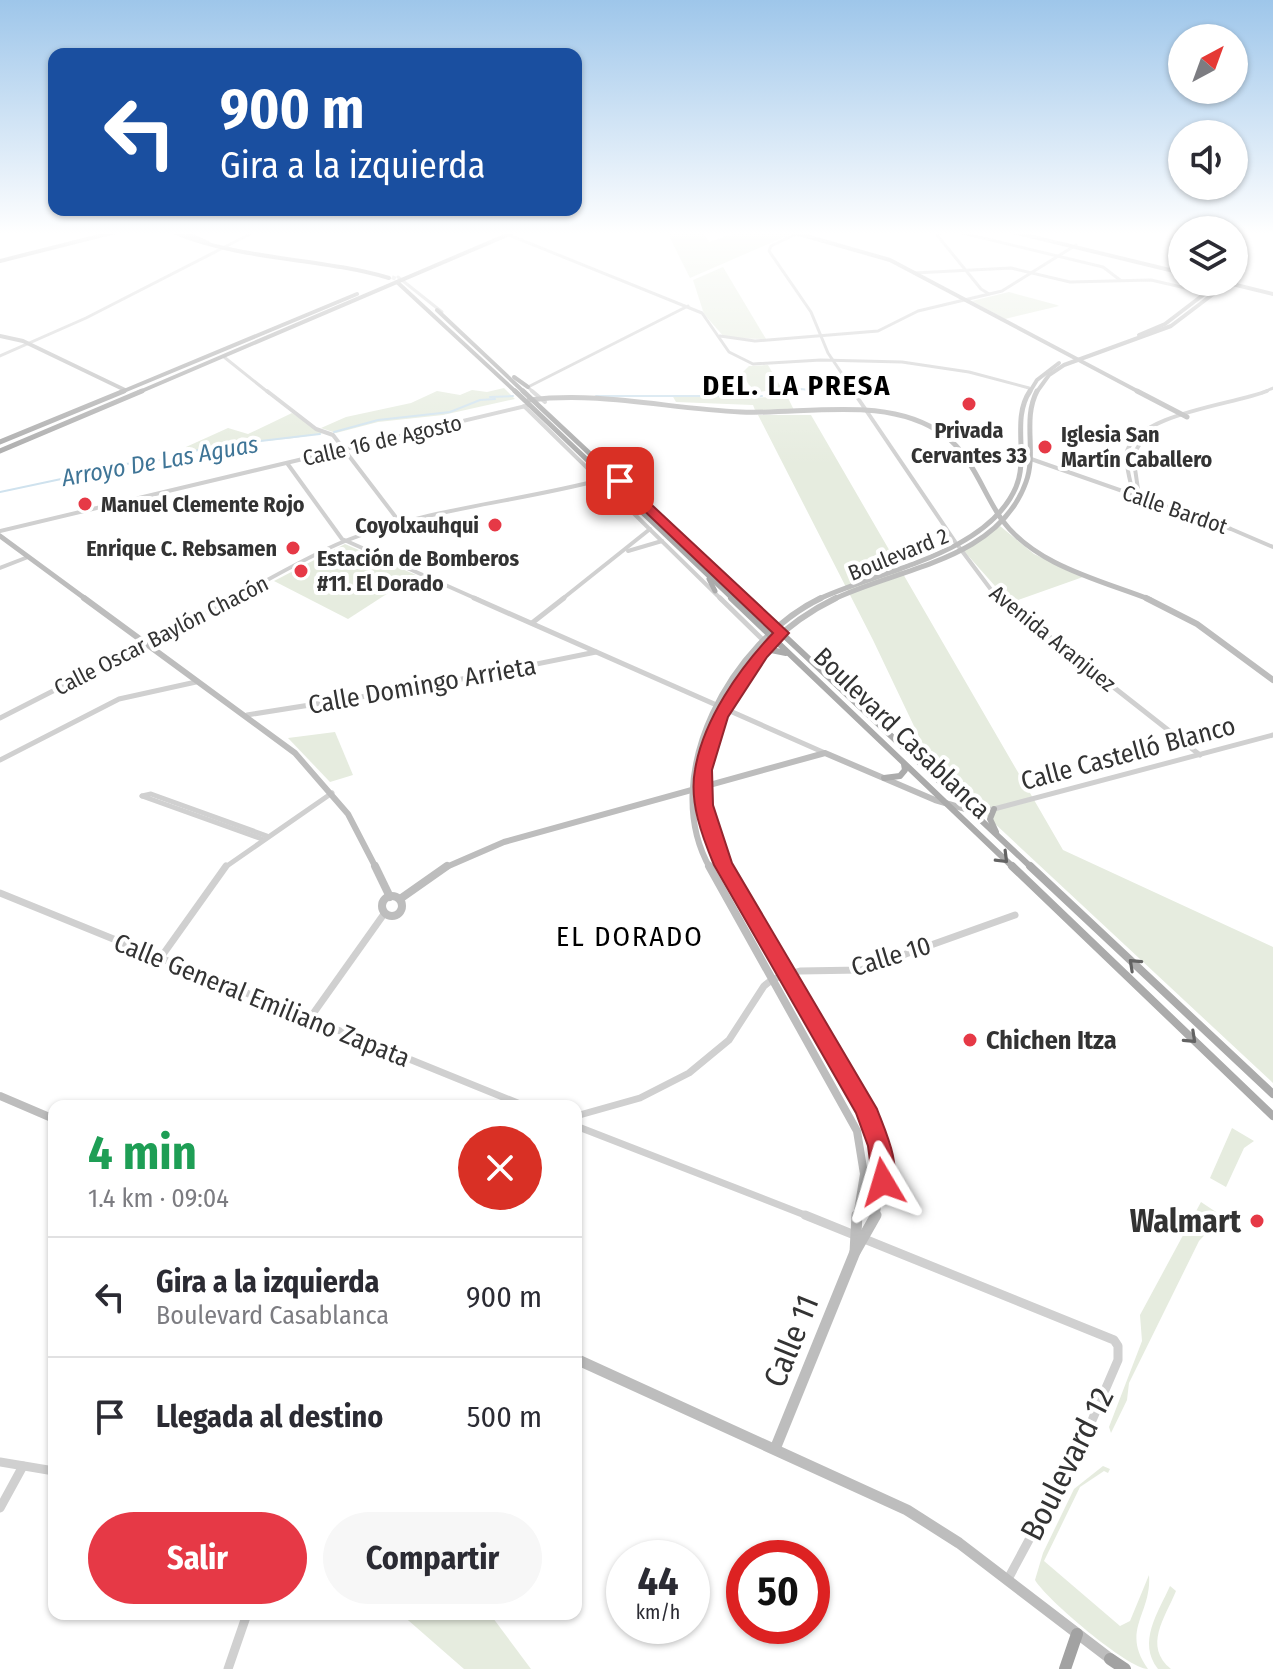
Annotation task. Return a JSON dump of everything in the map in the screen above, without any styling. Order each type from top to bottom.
[{"type":"highway","points":[[1065,1669],[1077,1634]]},
{"type":"highway","points":[[1110,1659],[1124,1669]]},
{"type":"main road","points":[[0,442],[323,310]]},
{"type":"main road","points":[[0,451],[338,310]]},
{"type":"main road","points":[[427,310],[444,320]]},
{"type":"main road","name":"Boulevard Casablanca","points":[[432,310],[502,371],[775,632],[1273,1094]]},
{"type":"main road","points":[[984,310],[1186,417]]},
{"type":"main road","name":"Boulevard 2","points":[[958,546],[998,513],[1010,497],[1022,468],[1021,411],[1029,388],[1041,375],[1074,358],[1165,324],[1184,310]]},
{"type":"main road","name":"Boulevard 2","points":[[775,632],[830,601],[923,568],[1002,520],[1023,488],[1031,458],[1030,413],[1034,394],[1051,374],[1074,358],[1167,328],[1190,310]]},
{"type":"main road","name":"Boulevard Casablanca","points":[[444,320],[534,402],[706,573],[775,632],[792,656],[1273,1116]]},
{"type":"main road","points":[[0,335],[31,343],[125,390]]},
{"type":"main road","points":[[192,363],[187,368],[200,367]]},
{"type":"main road","points":[[175,370],[182,372],[175,378]]},
{"type":"main road","points":[[502,371],[528,387]]},
{"type":"main road","points":[[534,402],[621,400],[758,412],[866,412],[905,420],[944,435],[956,448],[1002,520],[1020,539],[1052,560],[1152,600],[1190,619],[1227,643],[1273,680]]},
{"type":"main road","points":[[987,494],[998,499],[1010,497]]},
{"type":"main road","points":[[0,533],[144,644],[247,715],[295,753],[332,793],[356,827],[390,897]]},
{"type":"main road","points":[[706,573],[715,591]]},
{"type":"main road","points":[[775,632],[762,639],[716,705],[695,755],[690,790],[692,822],[705,860],[857,1131],[864,1166],[863,1187],[852,1234],[855,1252]]},
{"type":"main road","points":[[775,632],[725,709],[708,750],[702,786],[707,821],[723,865],[874,1127],[883,1182],[866,1240]]},
{"type":"main road","points":[[762,654],[777,650],[792,656]]},
{"type":"main road","points":[[390,897],[400,899],[446,867],[486,848],[825,753]]},
{"type":"main road","name":"Calle Castelló Blanco","points":[[825,753],[946,804],[969,810]]},
{"type":"main road","points":[[884,778],[900,776],[905,770],[903,762]]},
{"type":"main road","points":[[994,809],[990,819],[1001,841]]},
{"type":"main road","points":[[390,897],[380,906],[384,914],[396,914],[402,910],[400,899]]},
{"type":"main road","points":[[0,1096],[48,1116]]},
{"type":"main road","name":"Calle 11","points":[[775,1449],[855,1252],[866,1240]]},
{"type":"main road","points":[[582,1362],[907,1510],[950,1536],[1110,1659]]},
{"type":"street","points":[[0,356],[99,310]]},
{"type":"street","points":[[432,310],[444,320]]},
{"type":"street","points":[[680,310],[528,387],[534,402],[600,480],[762,639]]},
{"type":"street","points":[[696,310],[702,313],[729,352],[753,364],[833,360],[932,366],[1029,388]]},
{"type":"street","name":"Avenida Aranjuez","points":[[810,310],[833,360],[866,412],[992,591],[1009,608],[1200,755]]},
{"type":"street","points":[[720,336],[742,341],[882,332],[929,310]]},
{"type":"street","points":[[224,357],[316,429],[333,435],[401,524]]},
{"type":"street","points":[[1135,494],[1131,456],[1136,443],[1155,429],[1186,417],[1273,390]]},
{"type":"street","name":"Calle 16 de Agosto","points":[[0,533],[534,402]]},
{"type":"street","name":"Calle Bardot","points":[[1031,458],[1273,546]]},
{"type":"street","points":[[287,463],[339,538],[825,753]]},
{"type":"street","name":"Calle Oscar Baylón Chacón","points":[[0,718],[345,541],[453,510],[550,493],[600,480]]},
{"type":"street","points":[[532,623],[625,552],[650,529]]},
{"type":"street","points":[[625,552],[662,541]]},
{"type":"street","points":[[0,568],[28,557]]},
{"type":"street","name":"Calle Domingo Arrieta","points":[[247,715],[417,688],[596,652]]},
{"type":"street","points":[[168,687],[184,673]]},
{"type":"street","points":[[0,760],[111,703],[196,682]]},
{"type":"street","name":"Calle Castelló Blanco","points":[[969,810],[994,809],[1273,735]]},
{"type":"street","points":[[159,960],[218,874],[234,858],[332,793]]},
{"type":"street","points":[[151,794],[265,837],[142,796],[151,794]]},
{"type":"street","name":"Calle General Emiliano Zapata","points":[[0,893],[510,1100]]},
{"type":"street","points":[[310,1018],[384,914]]},
{"type":"street","name":"Calle 10","points":[[773,979],[808,970],[861,970],[1015,915]]},
{"type":"street","points":[[582,1114],[640,1098],[689,1073],[729,1040],[764,986],[773,979]]},
{"type":"street","points":[[582,1128],[866,1240]]},
{"type":"street","name":"Boulevard 12","points":[[866,1240],[1104,1333],[1118,1346],[1118,1360],[1087,1432],[1008,1579]]},
{"type":"street","points":[[0,1462],[48,1470]]},
{"type":"street","points":[[0,1508],[23,1466]]},
{"type":"street","points":[[228,1669],[245,1620]]},
{"type":"shaded area","points":[[703,310],[749,310],[766,339],[725,338]]},
{"type":"shaded area","points":[[988,310],[1043,310],[1005,319]]},
{"type":"shaded area","points":[[768,365],[782,389],[758,392],[742,373],[749,366]]},
{"type":"shaded area","points":[[504,388],[515,399],[443,415],[378,422],[336,433],[321,428],[346,417],[411,403],[437,391],[460,395],[472,390],[487,392]]},
{"type":"shaded area","points":[[672,395],[788,398],[794,410],[755,410],[753,405],[676,402]]},
{"type":"shaded area","points":[[292,413],[323,433],[191,452],[186,447],[228,428],[248,434]]},
{"type":"shaded area","points":[[758,415],[811,415],[1063,850],[1273,947],[1273,1083],[933,766],[873,640]]},
{"type":"shaded area","points":[[1000,526],[1034,554],[1083,577],[1010,603],[964,551]]},
{"type":"shaded area","points":[[345,544],[416,575],[348,619],[274,581]]},
{"type":"shaded area","points":[[335,732],[353,775],[330,782],[288,738]]},
{"type":"shaded area","points":[[1232,1128],[1254,1141],[1244,1148],[1226,1187],[1210,1178]]},
{"type":"shaded area","points":[[1201,1202],[1222,1216],[1199,1241],[1129,1383],[1127,1400],[1111,1433],[1109,1427],[1142,1341],[1140,1315]]},
{"type":"shaded area","points":[[1103,1466],[1110,1469],[1108,1473],[1104,1471],[1080,1487],[1044,1561],[1120,1626],[1130,1621],[1149,1575],[1149,1589],[1137,1632],[1140,1655],[1148,1669],[1123,1658],[1088,1632],[1035,1580],[1043,1553],[1074,1489]]},
{"type":"shaded area","points":[[1170,1586],[1176,1591],[1162,1621],[1157,1641],[1158,1651],[1171,1669],[1158,1669],[1152,1659],[1149,1638]]},
{"type":"shaded area","points":[[408,1620],[494,1620],[531,1669],[464,1669]]},
{"type":"waterway","points":[[784,394],[801,389],[817,391]]},
{"type":"waterway","points":[[490,397],[513,396]]},
{"type":"waterway","name":"Arroyo De Las Aguas","points":[[596,396],[762,396]]},
{"type":"waterway","name":"Arroyo De Las Aguas","points":[[334,432],[378,420],[450,412],[480,400],[495,399]]},
{"type":"waterway","name":"Arroyo De Las Aguas","points":[[0,492],[80,475],[110,465],[152,462],[210,447],[320,434]]},
{"type":"place","name":"Privada Cervantes 33","points":[[969,404]]},
{"type":"place","name":"Iglesia San Martín Caballero","points":[[1045,447]]},
{"type":"place","name":"Manuel Clemente Rojo","points":[[85,504]]},
{"type":"place","name":"Coyolxauhqui","points":[[495,525]]},
{"type":"place","name":"Enrique C. Rebsamen","points":[[293,548]]},
{"type":"place","name":"Estación de Bomberos #11. El Dorado","points":[[301,571]]},
{"type":"place","name":"Chichen Itza","points":[[970,1040]]},
{"type":"place","name":"Walmart","points":[[1257,1221]]},
{"type":"district","name":"DEL. LA PRESA","points":[[797,385]]},
{"type":"district","name":"EL DORADO","points":[[630,936]]},
{"type":"route","points":[[620,481],[782,633],[762,654],[720,717],[703,770],[704,805],[713,842],[723,865],[866,1109],[879,1146],[883,1182]]}]
